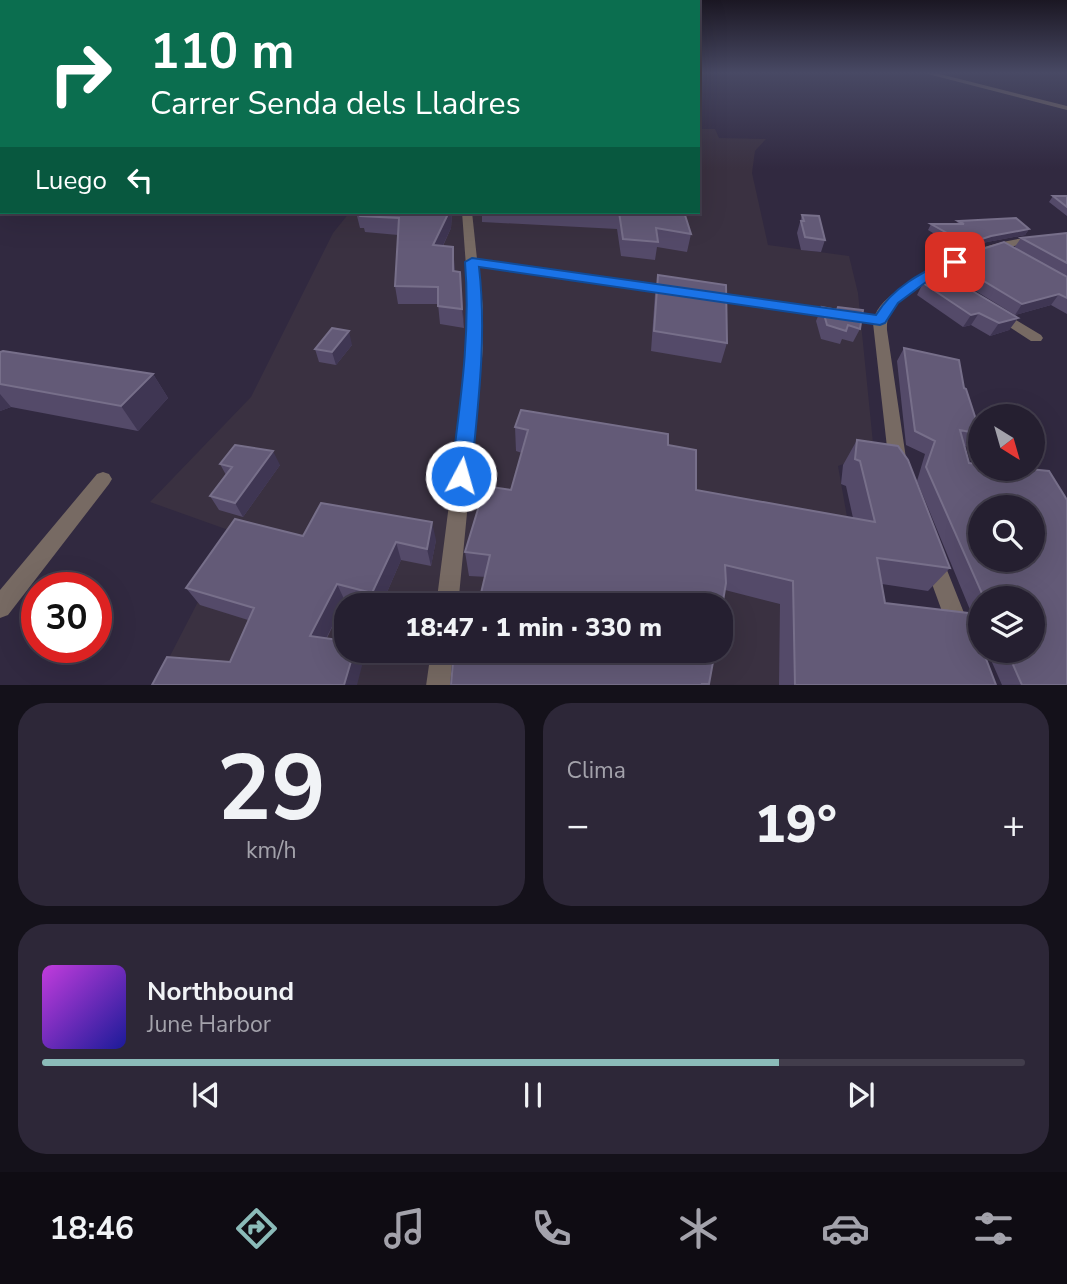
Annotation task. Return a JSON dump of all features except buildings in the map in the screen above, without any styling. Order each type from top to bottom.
[{"type":"street","points":[[448,593],[475,348],[476,307],[467,214]]},
{"type":"street","points":[[905,485],[896,457],[880,320],[892,300],[1000,244],[1067,237]]},
{"type":"street","points":[[472,262],[880,320]]},
{"type":"street","points":[[990,309],[1036,338]]},
{"type":"street","points":[[0,607],[103,479]]},
{"type":"street","points":[[929,547],[966,648]]},
{"type":"street","points":[[438,685],[441,663]]},
{"type":"shaded area","points":[[700,129],[715,129],[719,138],[766,139],[755,151],[752,173],[768,245],[849,256],[858,293],[874,453],[838,466],[852,545],[899,685],[155,685],[234,532],[150,502],[251,397],[333,233],[348,214],[700,214]]},
{"type":"route","points":[[461,476],[475,348],[476,307],[472,262],[880,320],[892,300],[925,276],[955,262]]}]
